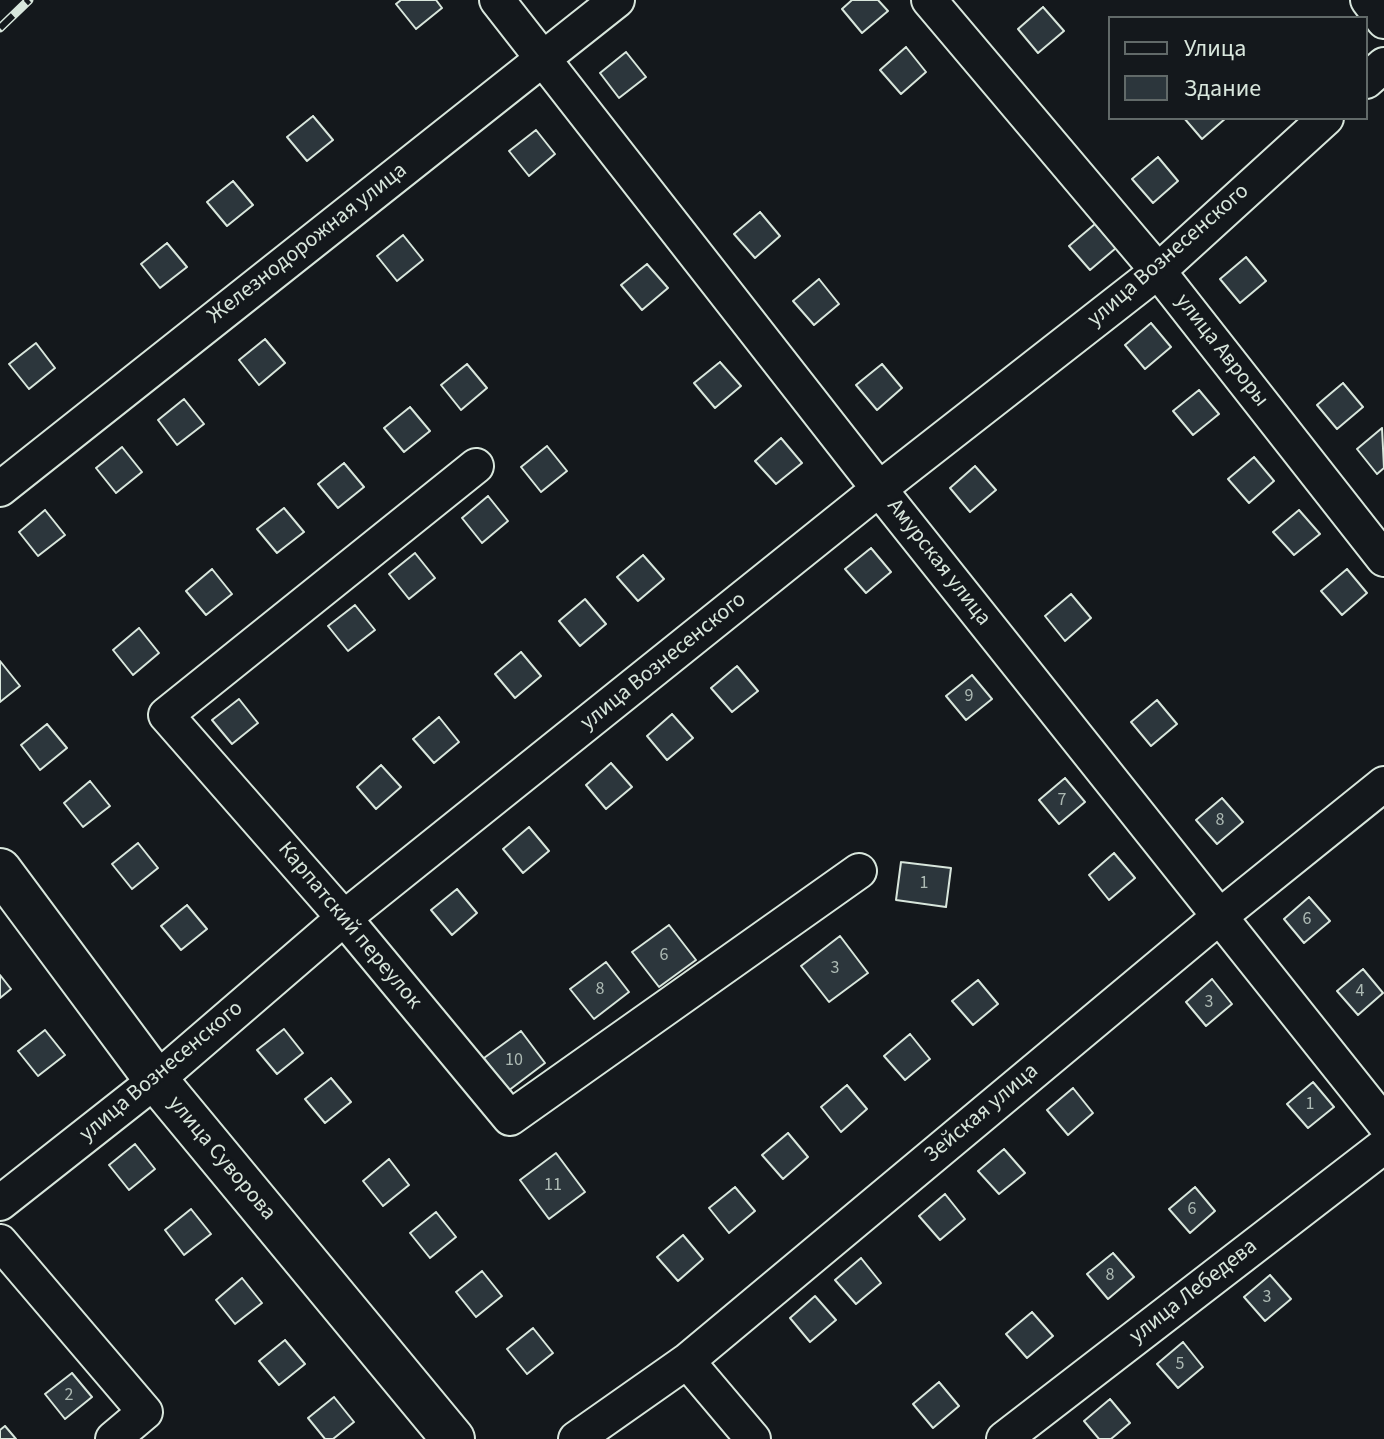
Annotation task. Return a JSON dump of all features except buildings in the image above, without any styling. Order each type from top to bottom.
[{"type":"main road","name":"улица Суворова","points":[[0,870],[156,1080],[453,1439]]},
{"type":"street","name":"Амурская улица","points":[[497,0],[879,489],[1384,1123]]},
{"type":"street","name":"Железнодорожная улица","points":[[0,489],[617,0]]},
{"type":"street","name":"улица Авроры","points":[[929,0],[1158,271],[1384,559]]},
{"type":"street","points":[[1368,0],[1384,21]]},
{"type":"street","points":[[1368,79],[1384,65]]},
{"type":"street","name":"улица Вознесенского","points":[[0,1203],[156,1080],[344,918],[879,489],[1158,271],[1324,120]]},
{"type":"street","name":"Карпатский переулок","points":[[476,466],[166,715],[344,918],[510,1118],[859,871]]},
{"type":"street","name":"Зейская улица","points":[[576,1439],[687,1361],[1219,917],[1384,784]]},
{"type":"street","name":"улица Лебедева","points":[[1004,1439],[1384,1146]]},
{"type":"street","points":[[0,1242],[145,1412],[113,1439]]},
{"type":"street","points":[[687,1361],[753,1439]]},
{"type":"railway","points":[[0,28],[29,0]]}]
